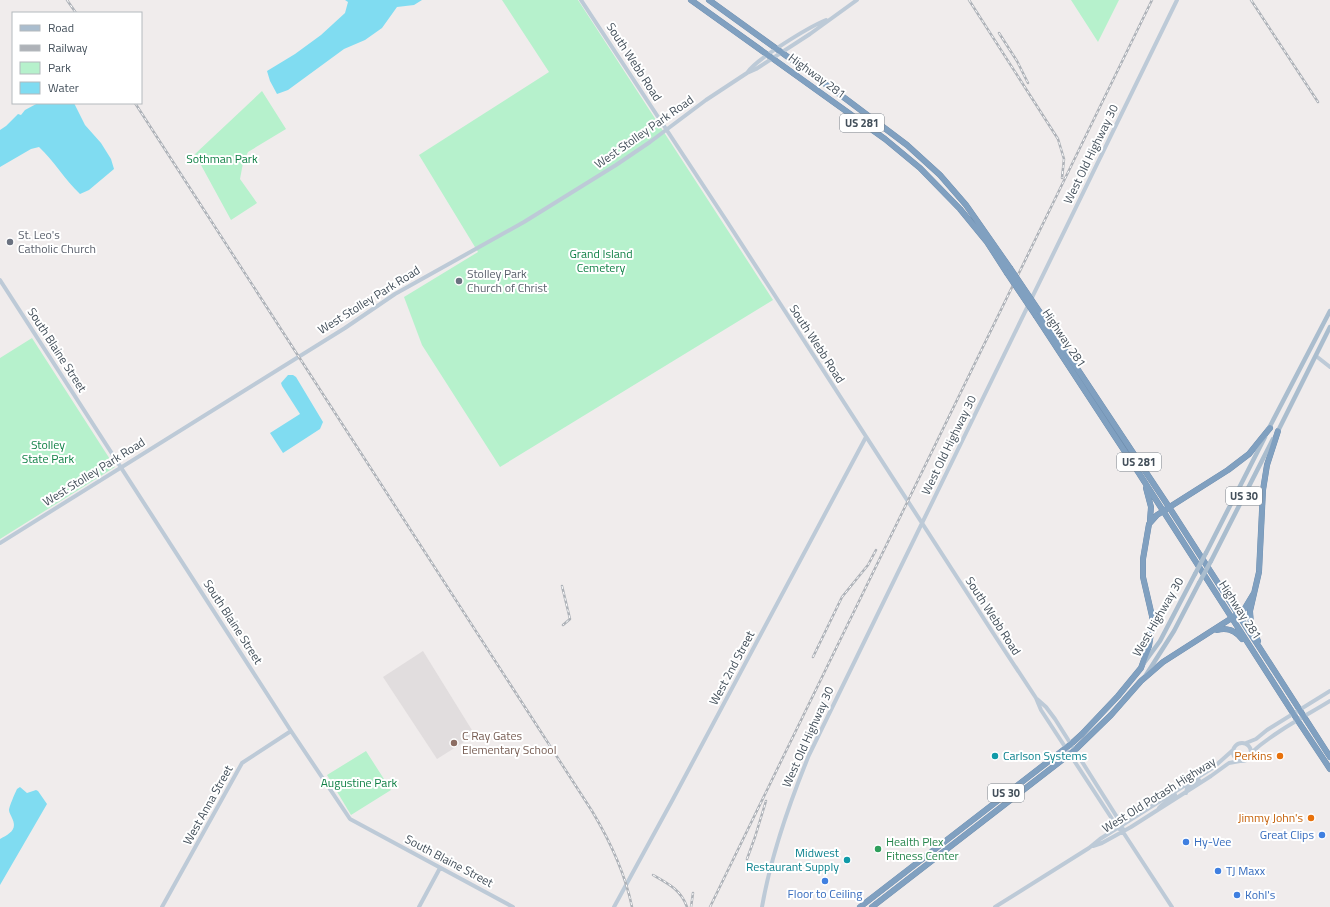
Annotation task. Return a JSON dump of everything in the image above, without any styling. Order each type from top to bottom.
[{"type":"highway","name":"Highway 281","points":[[691,0],[885,139],[920,168],[965,214],[1008,270]]},
{"type":"highway","name":"Highway 281","points":[[709,0],[890,131],[926,162],[966,205],[1008,270],[1169,507],[1235,616],[1261,664],[1330,769]]},
{"type":"highway","name":"Highway 281","points":[[1037,313],[1163,510],[1235,616],[1268,661],[1330,757]]},
{"type":"highway","points":[[1149,524],[1153,518],[1163,510],[1228,470],[1249,454],[1270,428]]},
{"type":"highway","points":[[1268,661],[1251,625],[1250,611],[1258,582],[1261,559],[1263,490],[1267,465],[1278,431]]},
{"type":"highway","points":[[1139,473],[1150,500],[1151,514],[1142,559],[1143,577],[1152,616],[1152,627],[1149,646],[1141,668]]},
{"type":"highway","points":[[1141,681],[1163,662],[1235,616],[1245,608],[1254,593]]},
{"type":"highway","points":[[1204,636],[1222,629],[1232,630],[1241,636],[1261,664]]},
{"type":"highway","name":"West Highway 30","points":[[860,907],[1071,744],[1118,696],[1141,668]]},
{"type":"highway","name":"West Highway 30","points":[[872,907],[1075,750],[1111,715],[1141,681]]},
{"type":"main road","name":"West Highway 30","points":[[1141,668],[1160,640],[1195,574],[1330,311]]},
{"type":"main road","name":"West Highway 30","points":[[1141,681],[1174,630],[1211,561],[1330,327]]},
{"type":"main road","points":[[1314,344],[1314,353],[1316,356]]},
{"type":"main road","points":[[1308,354],[1311,357],[1312,364]]},
{"type":"street","name":"South Webb Road","points":[[581,0],[1036,698],[1041,710],[1065,748],[1118,828],[1123,832]]},
{"type":"street","name":"West Stolley Park Road","points":[[0,543],[344,328],[395,294],[531,218],[616,165],[667,130],[706,100],[747,73],[753,66],[816,30],[857,0]]},
{"type":"street","name":"West Old Highway 30","points":[[762,907],[773,860],[790,804],[807,761],[1177,0]]},
{"type":"street","name":"South Blaine Street","points":[[0,280],[291,731],[350,819],[513,907]]},
{"type":"street","points":[[1316,356],[1330,367]]},
{"type":"street","name":"West 2nd Street","points":[[614,907],[866,438]]},
{"type":"street","points":[[1330,691],[1256,739],[1246,743],[1241,742],[1233,750],[1234,755],[1240,760],[1246,760],[1261,744],[1330,701]]},
{"type":"street","name":"South Webb Road","points":[[1036,698],[1046,707],[1075,750],[1122,825],[1123,832]]},
{"type":"street","name":"West Anna Street","points":[[162,907],[242,764],[291,731]]},
{"type":"street","points":[[1246,743],[1250,747],[1251,753]]},
{"type":"street","name":"West Old Potash Highway","points":[[995,907],[1208,771],[1233,750]]},
{"type":"street","name":"West Old Potash Highway","points":[[1089,848],[1123,832],[1186,793],[1229,763],[1240,760]]},
{"type":"street","points":[[1186,793],[1187,788],[1203,777],[1208,771]]},
{"type":"street","points":[[1158,810],[1175,795],[1174,792]]},
{"type":"street","points":[[1123,832],[1172,907]]},
{"type":"street","points":[[419,907],[440,868]]},
{"type":"shaded area","points":[[423,651],[475,735],[437,759],[383,677]]},
{"type":"green space","name":"Grand Island Cemetery","points":[[502,0],[578,0],[773,300],[500,467],[422,345],[404,297],[478,252],[419,155],[549,72]]},
{"type":"green space","points":[[1071,0],[1119,0],[1098,42]]},
{"type":"green space","name":"Sothman Park","points":[[262,91],[286,129],[248,152],[243,163],[240,179],[257,203],[231,220],[195,154]]},
{"type":"green space","name":"Stolley State Park","points":[[32,338],[115,467],[0,539],[0,358]]},
{"type":"green space","name":"Augustine Park","points":[[366,751],[391,790],[351,815],[327,775]]},
{"type":"water","points":[[345,0],[422,0],[414,5],[397,7],[382,28],[365,40],[344,49],[288,90],[277,94],[270,81],[267,71],[295,54],[321,35],[345,13],[348,2]]},
{"type":"water","points":[[36,104],[74,104],[85,125],[101,143],[111,159],[114,169],[89,190],[80,194],[39,147],[31,149],[0,167],[0,130],[18,114],[21,115],[25,110]]},
{"type":"water","points":[[288,375],[293,375],[296,377],[323,422],[320,429],[283,453],[270,433],[300,414],[281,383]]},
{"type":"water","points":[[20,787],[27,793],[36,790],[38,791],[47,804],[0,885],[0,839],[13,829],[14,822],[9,810],[17,789]]},
{"type":"railway","points":[[67,0],[75,12]]},
{"type":"railway","points":[[969,0],[1058,139],[1064,159],[1062,178]]},
{"type":"railway","points":[[710,907],[1152,0]]},
{"type":"railway","points":[[1251,0],[1318,102]]},
{"type":"railway","points":[[999,33],[1017,61],[1028,83]]},
{"type":"railway","points":[[136,104],[592,811],[616,858],[632,907]]},
{"type":"railway","points":[[813,657],[842,597],[868,565],[876,550]]},
{"type":"railway","points":[[562,586],[570,619],[563,625]]},
{"type":"railway","points":[[747,859],[766,801]]},
{"type":"railway","points":[[653,875],[678,892],[687,907]]},
{"type":"railway","points":[[691,907],[693,893]]},
{"type":"place","name":"St. Leo's Catholic Church","points":[[10,242]]},
{"type":"place","name":"Stolley Park Church of Christ","points":[[459,281]]},
{"type":"place","name":"C Ray Gates Elementary School","points":[[454,743]]},
{"type":"place","name":"Carlson Systems","points":[[995,756]]},
{"type":"place","name":"Perkins","points":[[1280,756]]},
{"type":"place","name":"Jimmy John's","points":[[1311,818]]},
{"type":"place","name":"Great Clips","points":[[1322,835]]},
{"type":"place","name":"Hy-Vee","points":[[1186,842]]},
{"type":"place","name":"Health Plex Fitness Center","points":[[878,849]]},
{"type":"place","name":"Midwest Restaurant Supply","points":[[847,860]]},
{"type":"place","name":"TJ Maxx","points":[[1218,871]]},
{"type":"place","name":"Floor to Ceiling","points":[[825,881]]},
{"type":"place","name":"Kohl's","points":[[1237,895]]}]
